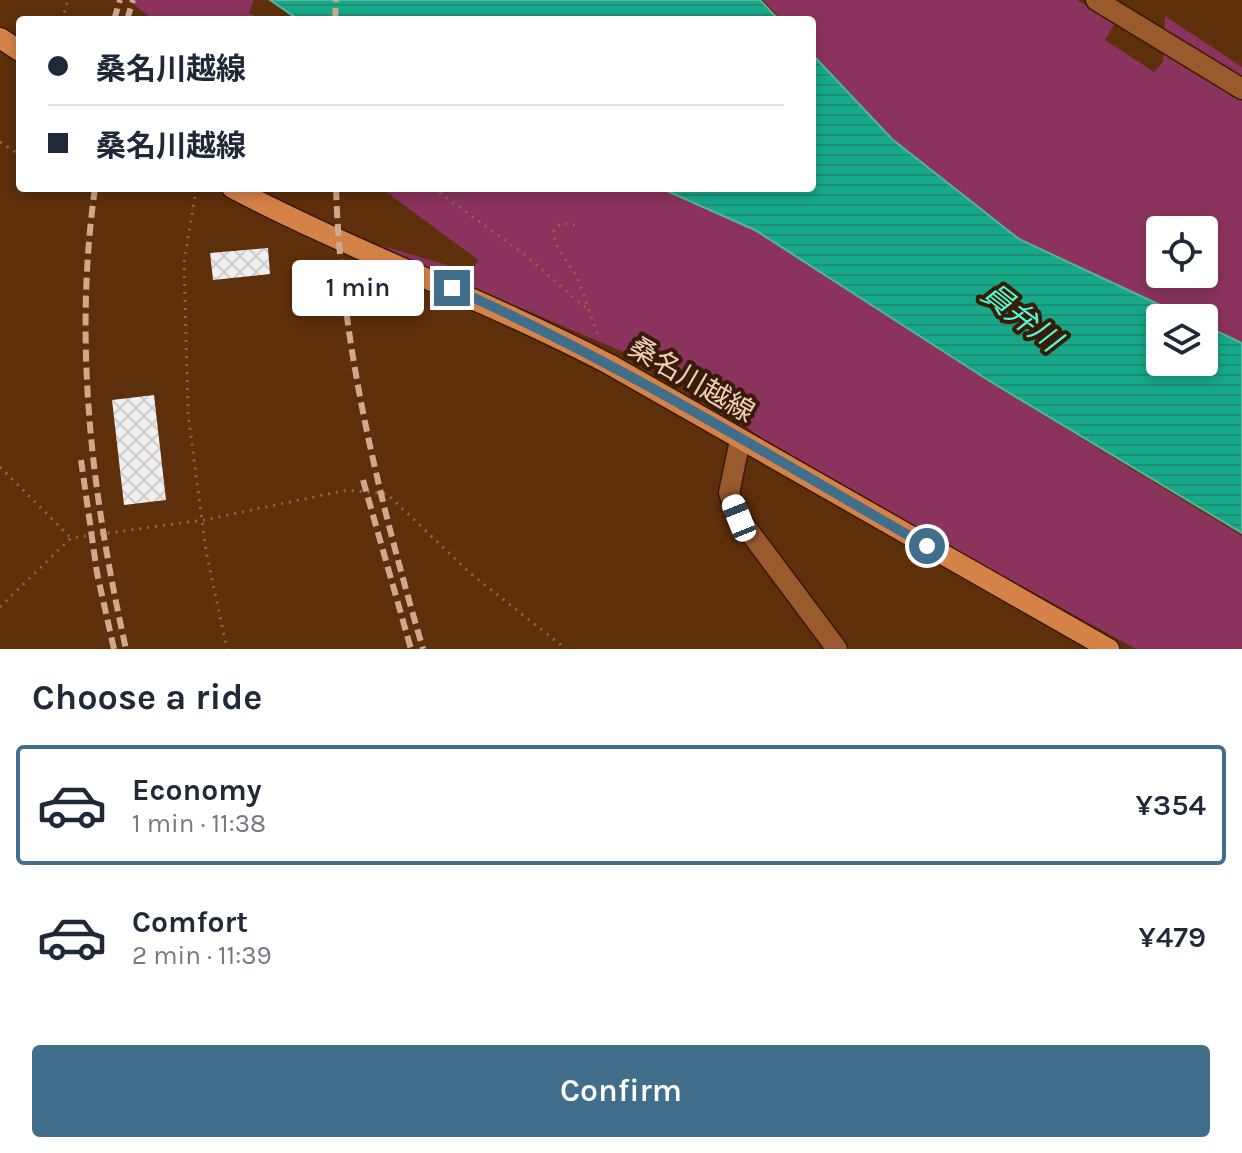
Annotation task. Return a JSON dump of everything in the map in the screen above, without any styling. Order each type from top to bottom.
[{"type":"main road","name":"桑名川越線","points":[[240,192],[280,213],[530,322],[1109,649]]},
{"type":"street","points":[[1096,0],[1242,89]]},
{"type":"street","points":[[1122,0],[1160,39]]},
{"type":"street","points":[[740,440],[729,493],[739,518],[837,649]]},
{"type":"path","points":[[196,192],[184,263],[188,413],[206,551],[227,649]]},
{"type":"path","points":[[439,192],[524,254],[589,311]]},
{"type":"path","points":[[575,225],[561,223],[553,232],[557,246],[577,277],[609,364]]},
{"type":"path","points":[[0,467],[71,538]]},
{"type":"path","points":[[0,607],[71,538],[204,520],[347,490],[387,494],[470,573],[566,649]]},
{"type":"shaded area","points":[[128,0],[254,0],[249,13],[255,16],[149,16]]},
{"type":"shaded area","points":[[763,0],[1077,0],[1115,23],[1105,40],[1154,72],[1163,62],[1165,16],[1242,67],[1242,342],[1218,331],[1218,304],[1160,304],[1019,238],[893,139],[816,56],[816,16],[778,16]]},
{"type":"shaded area","points":[[386,192],[665,192],[758,231],[992,384],[1242,536],[1242,649],[1136,649],[783,454],[675,374],[362,240],[471,272],[478,260]]},
{"type":"water","points":[[270,0],[760,0],[775,16],[293,16]]},
{"type":"water","name":"員弁川","points":[[816,58],[892,139],[1019,239],[1158,304],[1146,304],[1146,376],[1218,376],[1218,332],[1242,343],[1242,533],[991,382],[755,230],[669,192],[816,192]]},
{"type":"building","points":[[268,248],[270,274],[213,280],[210,253]]},
{"type":"building","points":[[154,395],[166,500],[124,505],[112,400]]},
{"type":"railway","points":[[115,16],[120,0]]},
{"type":"railway","points":[[128,16],[133,0]]},
{"type":"railway","points":[[335,16],[336,0]]},
{"type":"railway","points":[[95,192],[86,304],[86,362],[95,477],[126,649]]},
{"type":"railway","points":[[336,192],[346,306],[365,422],[377,479],[423,649]]},
{"type":"railway","points":[[81,460],[97,573],[114,649]]},
{"type":"railway","points":[[363,480],[411,649]]},
{"type":"route","points":[[452,288],[530,322],[609,364],[927,546]]}]
